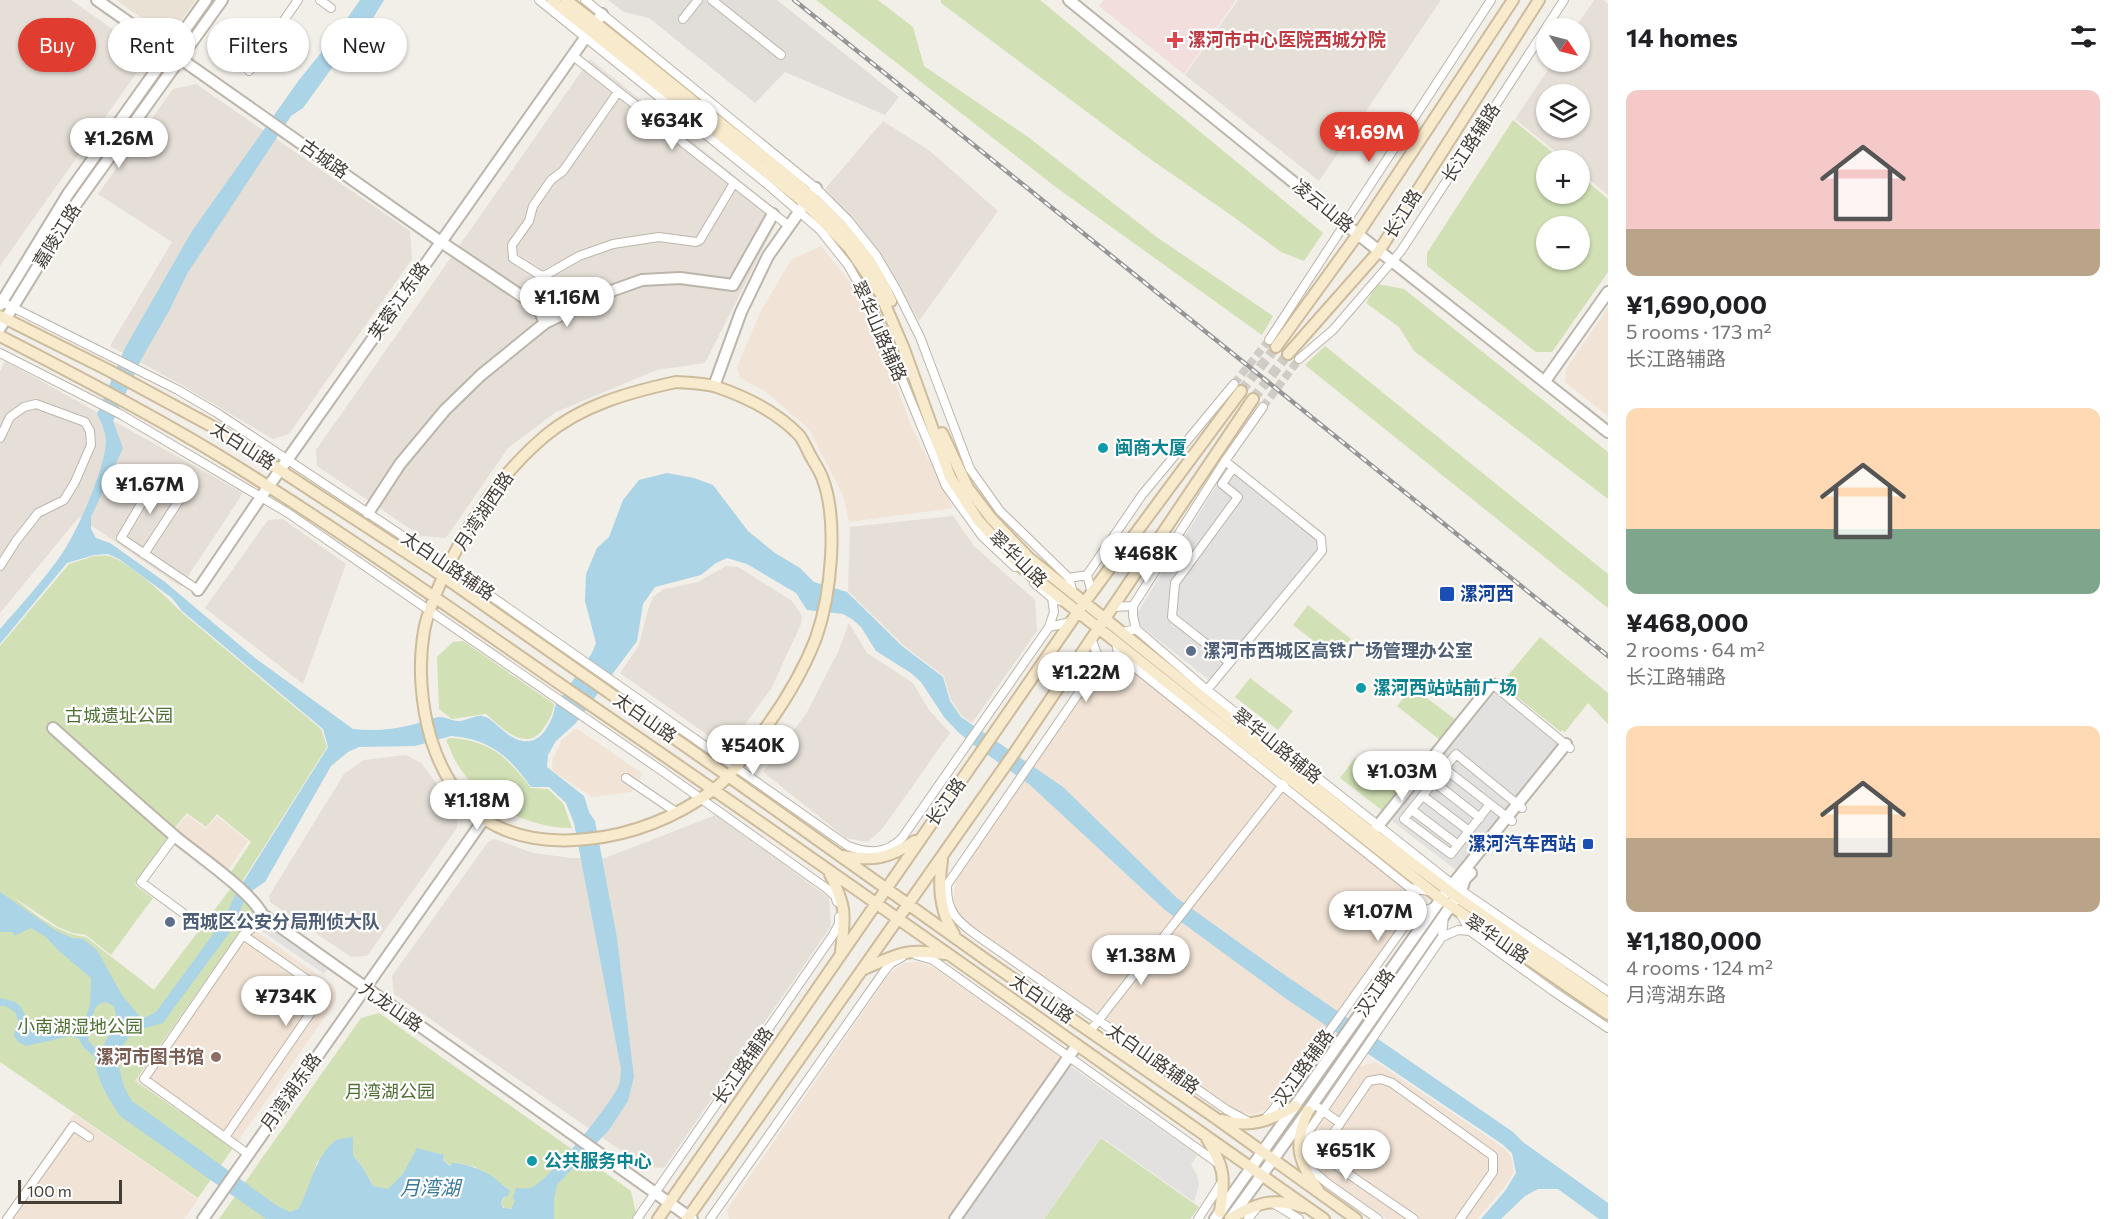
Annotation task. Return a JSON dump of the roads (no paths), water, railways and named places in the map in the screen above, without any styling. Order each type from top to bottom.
[{"type":"main road","name":"翠华山路","points":[[552,0],[593,26]]},
{"type":"main road","name":"翠华山路","points":[[566,0],[593,26],[853,238],[885,287],[910,346],[946,444],[968,488],[1029,558],[1081,607],[1098,627],[1285,781],[1431,891],[1448,899],[1608,1003]]},
{"type":"main road","name":"长江路","points":[[1273,343],[1358,234],[1513,0]]},
{"type":"main road","name":"长江路","points":[[1288,354],[1379,251],[1539,2]]},
{"type":"main road","name":"太白山路","points":[[2,321],[108,370],[199,419],[446,571],[577,671],[732,771],[840,856],[1356,1219]]},
{"type":"main road","name":"太白山路","points":[[0,336],[126,402],[268,486],[435,596],[715,789],[897,920],[1203,1132],[1324,1219]]},
{"type":"main road","name":"月湾湖西路","points":[[435,596],[446,571],[485,503],[513,466],[548,434],[606,400],[641,389],[676,382],[714,386],[762,406],[800,436],[823,478],[832,525],[828,584],[822,618],[801,672],[770,722],[715,789]]},
{"type":"main road","name":"长江路","points":[[658,1219],[1081,607],[1238,387]]},
{"type":"main road","name":"长江路","points":[[689,1218],[1015,752],[1253,399]]},
{"type":"main road","points":[[435,596],[424,629],[421,658],[424,716],[442,769],[471,809],[484,819],[501,828],[539,839],[571,841],[605,838],[643,828],[715,789]]},
{"type":"main road","name":"翠华山路","points":[[1081,607],[1106,618],[1372,833],[1448,899],[1461,914],[1608,1014]]},
{"type":"main road","points":[[840,856],[861,859],[885,857],[921,838]]},
{"type":"main road","points":[[943,854],[939,875],[942,903],[946,922],[958,939]]},
{"type":"main road","points":[[829,871],[838,890],[845,914],[840,953]]},
{"type":"main road","points":[[862,970],[900,953],[910,951],[948,955]]},
{"type":"main road","points":[[1214,1117],[1235,1124],[1258,1123],[1295,1106]]},
{"type":"main road","points":[[1314,1108],[1301,1128],[1298,1148],[1300,1160],[1321,1195]]},
{"type":"main road","points":[[1203,1132],[1221,1165],[1224,1178],[1218,1215]]},
{"type":"main road","points":[[1230,1219],[1266,1203],[1293,1204],[1311,1209]]},
{"type":"street","name":"古城路","points":[[98,0],[124,18]]},
{"type":"street","name":"嘉陵江路","points":[[193,18],[206,0]]},
{"type":"street","name":"嘉陵江路","points":[[195,38],[222,0]]},
{"type":"street","points":[[286,18],[298,0]]},
{"type":"street","points":[[320,0],[331,8]]},
{"type":"street","name":"翠华山路辅路","points":[[539,0],[593,26],[807,199],[848,220],[876,255],[920,337],[970,469],[1000,512],[1069,578],[1069,598],[1052,598],[982,536],[946,486],[873,309],[848,265],[820,230],[807,199]]},
{"type":"street","name":"翠华山路辅路","points":[[585,0],[593,26]]},
{"type":"street","points":[[683,19],[698,0]]},
{"type":"street","points":[[712,0],[781,55]]},
{"type":"street","name":"凌云山路","points":[[1069,0],[1345,224],[1608,432]]},
{"type":"street","points":[[1273,343],[1345,224],[1491,0]]},
{"type":"street","name":"长江路辅路","points":[[1299,359],[1333,330],[1393,262],[1564,0]]},
{"type":"street","name":"芙蓉江东路","points":[[198,590],[268,486],[593,26]]},
{"type":"street","points":[[573,55],[789,226]]},
{"type":"street","name":"古城路","points":[[195,68],[441,242],[538,307],[545,323]]},
{"type":"street","name":"嘉陵江路","points":[[2,321],[4,303],[68,194],[154,72]]},
{"type":"street","name":"嘉陵江路","points":[[4,303],[171,72]]},
{"type":"street","points":[[618,92],[563,171],[550,180],[533,206],[528,221],[512,245],[513,258],[544,276],[579,256],[613,244],[659,237],[696,242],[700,240],[734,183]]},
{"type":"street","points":[[714,386],[744,306],[768,256],[807,199]]},
{"type":"street","points":[[368,513],[400,464],[445,410],[481,375],[545,323],[614,290],[642,280],[680,278],[733,285],[772,214]]},
{"type":"street","points":[[1545,381],[1608,292]]},
{"type":"street","name":"太白山路辅路","points":[[4,303],[115,358],[207,408],[288,459],[368,513],[446,571],[611,679],[732,771],[848,846],[863,852],[880,852],[895,845],[902,838],[1049,627]]},
{"type":"street","points":[[0,354],[120,414],[288,513],[700,798]]},
{"type":"street","points":[[1069,578],[1087,575],[1143,495],[1238,387]]},
{"type":"street","points":[[0,438],[10,417],[24,407],[36,404],[85,422],[90,430],[91,446],[64,500],[38,513],[0,566]]},
{"type":"street","points":[[1123,632],[1136,628],[1133,606],[1225,461],[1263,407]]},
{"type":"street","points":[[1207,690],[1322,551],[1323,544],[1321,538],[1225,461]]},
{"type":"street","points":[[1229,662],[1172,617],[1175,583],[1238,497],[1222,484],[1233,468]]},
{"type":"street","points":[[144,554],[184,493],[158,475],[121,538],[144,554],[198,590]]},
{"type":"street","points":[[1087,575],[1092,593]]},
{"type":"street","points":[[1052,598],[1053,612],[1049,627],[1071,622]]},
{"type":"street","points":[[1113,606],[1133,606]]},
{"type":"street","name":"翠华山路辅路","points":[[1136,628],[1207,690],[1377,827],[1448,899],[1608,991]]},
{"type":"street","points":[[1091,638],[1100,662],[1118,654],[1116,641]]},
{"type":"street","name":"翠华山路辅路","points":[[1118,654],[1285,781],[1410,888]]},
{"type":"street","name":"太白山路辅路","points":[[1100,662],[947,885],[947,899],[960,923],[1227,1110],[1258,1123]]},
{"type":"street","points":[[1377,827],[1492,684],[1568,746]]},
{"type":"street","name":"九龙山路","points":[[53,728],[175,836],[231,882],[260,910],[364,988],[689,1218]]},
{"type":"street","name":"汉江路","points":[[1218,1215],[1357,1019],[1509,819],[1568,746]]},
{"type":"street","points":[[1490,804],[1451,854],[1404,819],[1456,754],[1520,806]]},
{"type":"street","points":[[1445,769],[1509,819]]},
{"type":"street","points":[[626,778],[676,812]]},
{"type":"street","points":[[1090,1031],[1285,781]]},
{"type":"street","points":[[1434,782],[1480,818]]},
{"type":"street","points":[[1423,796],[1469,831]]},
{"type":"street","name":"长江路辅路","points":[[637,1219],[839,924],[839,910],[835,896],[700,798]]},
{"type":"street","points":[[1412,810],[1458,845]]},
{"type":"street","name":"月湾湖东路","points":[[203,1219],[484,819]]},
{"type":"street","points":[[175,836],[141,882],[183,913]]},
{"type":"street","points":[[1410,888],[1415,898],[1413,914]]},
{"type":"street","points":[[1410,888],[1431,891]]},
{"type":"street","points":[[1413,914],[1448,899]]},
{"type":"street","points":[[1372,1030],[1442,937],[1448,899]]},
{"type":"street","name":"汉江路","points":[[1230,1219],[1272,1160],[1372,1030],[1448,899]]},
{"type":"street","points":[[248,1154],[144,1079],[243,934],[255,926],[260,910]]},
{"type":"street","name":"汉江路辅路","points":[[1258,1123],[1273,1110],[1413,914]]},
{"type":"street","points":[[1461,914],[1470,931],[1608,1028]]},
{"type":"street","points":[[1442,937],[1458,930],[1470,931]]},
{"type":"street","points":[[225,1137],[325,992],[243,934]]},
{"type":"street","points":[[710,1219],[891,963],[905,955],[922,956],[933,960],[1221,1165]]},
{"type":"street","points":[[956,1219],[1077,1045]]},
{"type":"street","points":[[1414,1219],[1331,1162],[1326,1151],[1326,1144],[1369,1082],[1381,1079],[1392,1083],[1493,1156],[1493,1172],[1460,1219]]},
{"type":"street","points":[[1314,1108],[1340,1123]]},
{"type":"street","points":[[8,1219],[73,1126],[89,1137]]},
{"type":"street","points":[[1300,1160],[1327,1184],[1378,1219]]},
{"type":"street","points":[[1198,1219],[1224,1178]]},
{"type":"street","points":[[1248,1219],[1266,1203],[1299,1219]]},
{"type":"water","points":[[360,0],[384,0],[373,18],[347,18]]},
{"type":"water","name":"月湾湖","points":[[321,53],[321,72],[329,72],[303,108],[291,116],[187,274],[142,358],[113,421],[123,448],[91,517],[91,529],[96,538],[110,543],[165,582],[255,658],[353,729],[387,729],[438,717],[457,721],[482,716],[518,740],[526,741],[538,738],[545,730],[551,721],[555,706],[592,653],[596,643],[585,601],[586,574],[597,548],[609,537],[623,500],[639,480],[667,473],[694,478],[713,485],[748,531],[775,553],[800,568],[814,582],[847,592],[902,646],[943,677],[950,701],[961,717],[1063,787],[1177,898],[1513,1132],[1523,1142],[1608,1203],[1608,1219],[1599,1219],[1558,1189],[1538,1189],[1525,1196],[1501,1219],[1481,1219],[1505,1191],[1516,1173],[1512,1153],[1502,1144],[1285,998],[1165,910],[1030,785],[958,732],[944,717],[921,682],[876,651],[861,627],[852,619],[843,614],[807,610],[796,593],[747,564],[727,558],[716,563],[701,575],[655,587],[643,604],[637,641],[576,723],[556,741],[548,755],[547,767],[584,796],[589,812],[595,821],[617,938],[634,1077],[628,1101],[609,1130],[557,1185],[554,1219],[266,1219],[120,1116],[100,1080],[95,1057],[84,1048],[79,1039],[71,1036],[26,1046],[18,1042],[14,1035],[18,1021],[16,1013],[6,1006],[0,1006],[0,998],[19,1005],[29,1028],[36,1033],[81,1025],[84,1024],[90,1004],[91,978],[45,936],[31,928],[14,936],[13,932],[0,932],[0,892],[55,930],[72,938],[83,939],[97,950],[122,995],[142,1019],[156,1012],[225,918],[235,895],[328,747],[323,729],[182,611],[172,598],[119,559],[108,554],[94,555],[67,563],[0,644],[0,629],[59,558],[96,484],[106,440],[97,414],[125,348],[192,231],[299,80],[305,72],[309,72],[309,68]],"holes":[[[451,736],[488,745],[515,766],[531,787],[549,787],[566,803],[574,823],[621,1069],[619,1085],[591,1126],[550,1173],[530,1188],[516,1188],[513,1198],[515,1201],[511,1209],[503,1208],[501,1202],[504,1197],[508,1196],[510,1190],[493,1177],[463,1164],[453,1162],[450,1166],[443,1160],[444,1155],[417,1148],[403,1174],[388,1189],[373,1186],[353,1155],[353,1137],[337,1140],[328,1147],[318,1163],[299,1208],[290,1212],[276,1205],[132,1101],[124,1087],[119,1067],[121,1047],[134,1031],[163,1023],[238,921],[246,898],[265,882],[331,766],[348,752],[359,747],[415,746]],[[106,1002],[114,1006],[117,1020],[102,1048],[96,1049],[88,1040],[93,1013],[102,1003]]]},
{"type":"tunnel","points":[[1234,384],[1269,340]]},
{"type":"tunnel","points":[[1241,391],[1276,347]]},
{"type":"tunnel","points":[[1253,399],[1288,354]]},
{"type":"tunnel","points":[[1263,407],[1299,359]]},
{"type":"railway","points":[[794,0],[1608,656]]},
{"type":"place","name":"漯河市中心医院西城分院","points":[[1175,40]]},
{"type":"place","name":"闽商大厦","points":[[1103,448]]},
{"type":"place","name":"漯河西","points":[[1447,594]]},
{"type":"place","name":"漯河市西城区高铁广场管理办公室","points":[[1191,651]]},
{"type":"place","name":"漯河西站站前广场","points":[[1361,688]]},
{"type":"place","name":"漯河汽车西站","points":[[1588,844]]},
{"type":"place","name":"西城区公安分局刑侦大队","points":[[170,922]]},
{"type":"place","name":"漯河市图书馆","points":[[216,1057]]},
{"type":"place","name":"公共服务中心","points":[[532,1161]]},
{"type":"park label","name":"古城遗址公园","points":[[119,716]]},
{"type":"park label","name":"小南湖湿地公园","points":[[80,1027]]},
{"type":"park label","name":"月湾湖公园","points":[[390,1092]]}]
